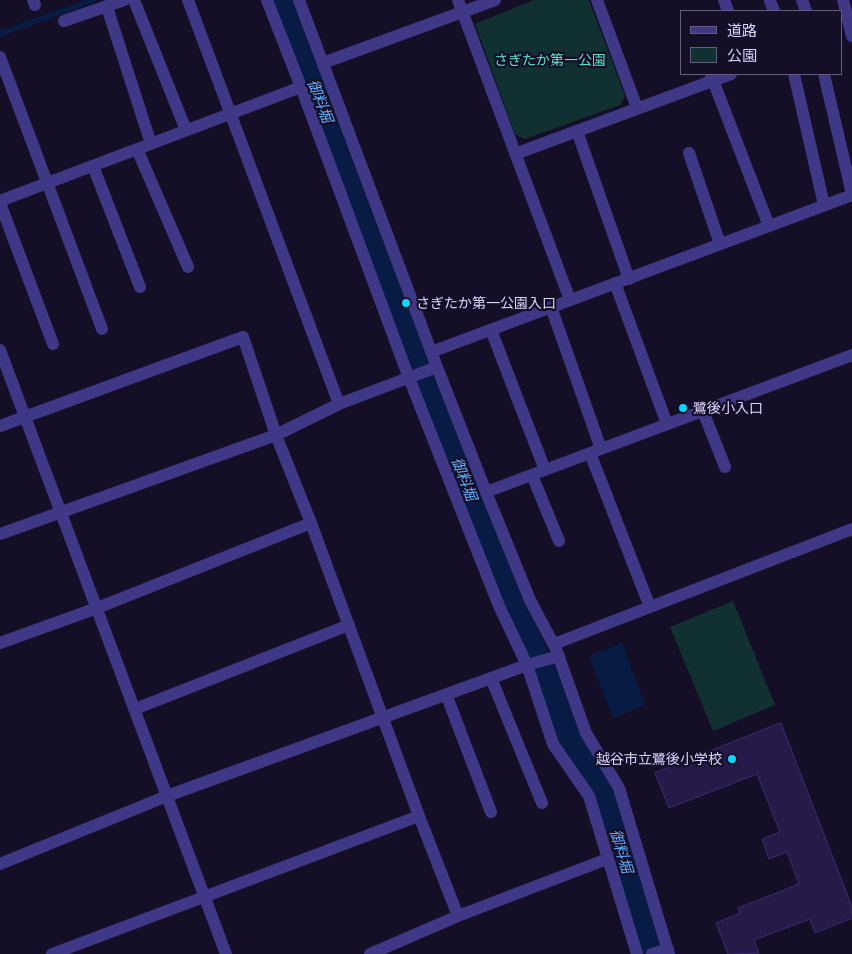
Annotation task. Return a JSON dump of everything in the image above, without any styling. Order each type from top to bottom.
[{"type":"street","points":[[64,22],[124,0]]},
{"type":"street","points":[[134,0],[186,130]]},
{"type":"street","points":[[188,0],[232,113],[339,404]]},
{"type":"street","points":[[267,0],[499,606],[529,664],[554,744],[589,796],[636,954]]},
{"type":"street","points":[[299,0],[431,352],[434,368],[530,600],[559,656],[586,733],[619,788],[663,952]]},
{"type":"street","points":[[323,63],[460,6],[495,0]]},
{"type":"street","points":[[597,0],[637,108]]},
{"type":"street","points":[[843,0],[848,33]]},
{"type":"street","points":[[460,6],[570,300]]},
{"type":"street","points":[[107,7],[151,144]]},
{"type":"street","points":[[0,57],[102,329]]},
{"type":"street","points":[[515,154],[637,108],[712,77],[725,75]]},
{"type":"street","points":[[794,75],[824,206]]},
{"type":"street","points":[[431,352],[852,194],[824,75]]},
{"type":"street","points":[[712,77],[769,226]]},
{"type":"street","points":[[53,344],[0,202],[301,87]]},
{"type":"street","points":[[577,131],[628,278]]},
{"type":"street","points":[[137,149],[188,267]]},
{"type":"street","points":[[689,153],[720,244]]},
{"type":"street","points":[[93,166],[140,288]]},
{"type":"street","points":[[615,283],[667,424]]},
{"type":"street","points":[[551,307],[596,451],[650,607]]},
{"type":"street","points":[[491,330],[545,470]]},
{"type":"street","points":[[0,426],[243,337],[276,435],[312,523],[419,816],[458,916]]},
{"type":"street","points":[[0,350],[226,954]]},
{"type":"street","points":[[486,492],[852,355]]},
{"type":"street","points":[[0,534],[276,435],[339,404],[434,368]]},
{"type":"street","points":[[703,410],[725,467]]},
{"type":"street","points":[[532,475],[558,541]]},
{"type":"street","points":[[0,644],[98,608],[312,523]]},
{"type":"street","points":[[554,644],[852,529]]},
{"type":"street","points":[[135,709],[349,625]]},
{"type":"street","points":[[0,864],[167,796],[529,664],[559,656]]},
{"type":"street","points":[[491,678],[542,803]]},
{"type":"street","points":[[446,694],[491,812]]},
{"type":"street","points":[[52,954],[419,816]]},
{"type":"street","points":[[370,954],[458,916],[607,859]]},
{"type":"green space","name":"さぎたか第一公園","points":[[534,0],[589,0],[625,96],[620,105],[525,139],[515,134],[475,24]]},
{"type":"green space","points":[[733,601],[775,705],[713,731],[670,627]]},
{"type":"water","points":[[622,643],[645,705],[613,718],[589,656]]},
{"type":"building","points":[[781,723],[852,907],[852,918],[815,933],[810,919],[754,940],[759,953],[728,954],[716,923],[740,913],[738,908],[799,884],[787,852],[769,859],[762,839],[780,832],[757,774],[669,808],[655,773]]},
{"type":"waterway","points":[[0,34],[93,0]]},
{"type":"waterway","name":"御料堀","points":[[282,0],[320,95],[519,625],[554,703],[572,750],[604,796],[651,954]]},
{"type":"place","name":"さぎたか第一公園入口","points":[[406,303]]},
{"type":"place","name":"鷺後小入口","points":[[683,408]]},
{"type":"place","name":"越谷市立鷺後小学校","points":[[732,759]]}]
